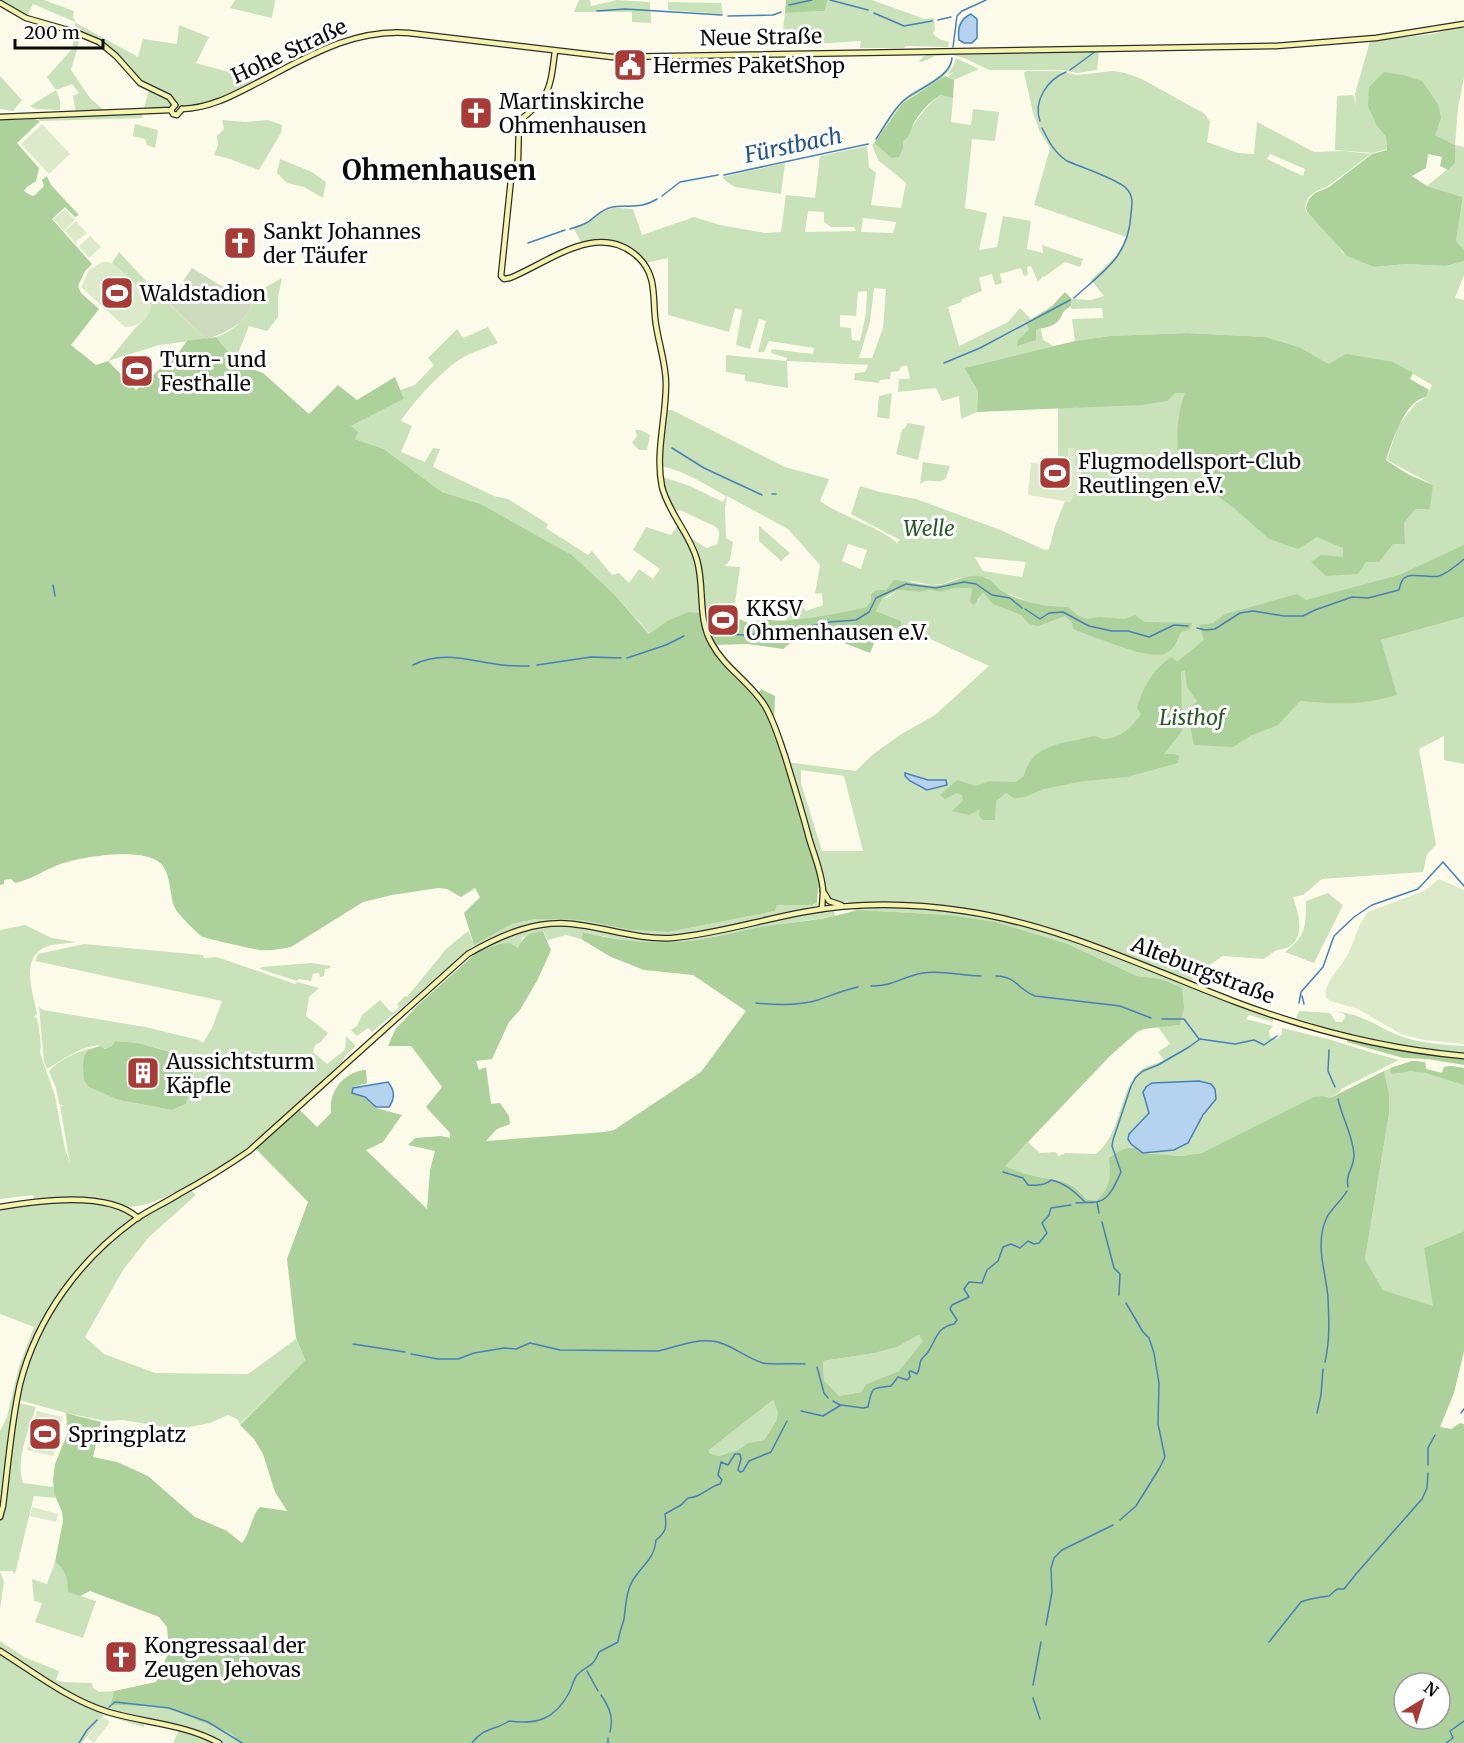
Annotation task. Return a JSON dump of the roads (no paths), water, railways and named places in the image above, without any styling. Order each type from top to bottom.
[{"type":"main road","points":[[0,3],[26,18],[95,40],[116,56],[140,83],[169,97],[182,110],[177,115],[171,110]]},
{"type":"main road","name":"Neue Straße","points":[[555,51],[612,57],[1298,45],[1376,38],[1464,24]]},
{"type":"main road","name":"Hohe Straße","points":[[182,110],[202,107],[223,100],[335,43],[373,33],[405,33],[555,51]]},
{"type":"main road","points":[[555,51],[548,93],[541,103],[519,121],[518,162],[511,179],[501,267],[502,278],[516,276],[570,248],[596,243],[622,247],[644,264],[654,287],[655,319],[664,362],[666,401],[659,466],[662,486],[668,504],[691,544],[697,561],[702,613],[711,643],[723,660],[758,695],[774,723],[824,893],[823,909]]},
{"type":"main road","points":[[0,117],[171,110],[175,105]]},
{"type":"main road","points":[[824,893],[831,902],[849,906]]},
{"type":"main road","name":"Alteburgstraße","points":[[0,1517],[17,1401],[26,1364],[41,1328],[59,1298],[84,1266],[103,1245],[138,1218],[221,1171],[249,1151],[468,954],[498,937],[533,926],[563,923],[626,934],[671,938],[823,909],[884,905],[933,907],[990,915],[1056,933],[1116,953],[1233,1001],[1288,1020],[1385,1044],[1464,1056]]},
{"type":"main road","points":[[0,1207],[45,1201],[84,1201],[122,1207],[138,1218]]},
{"type":"main road","points":[[0,1651],[63,1691],[92,1706],[180,1728],[219,1743]]},
{"type":"water","points":[[971,14],[977,19],[977,38],[972,43],[964,43],[959,40],[958,32],[964,18]]},
{"type":"water","points":[[905,773],[928,780],[946,780],[947,785],[927,790],[910,781]]},
{"type":"water","points":[[1199,1081],[1211,1084],[1215,1089],[1216,1099],[1203,1115],[1188,1143],[1174,1150],[1143,1153],[1131,1144],[1128,1139],[1129,1134],[1149,1113],[1143,1092],[1146,1087],[1152,1083]]},
{"type":"water","points":[[388,1082],[393,1094],[389,1107],[376,1107],[365,1097],[352,1093],[353,1088]]},
{"type":"waterway","points":[[789,5],[812,0]]},
{"type":"waterway","points":[[830,0],[868,10]]},
{"type":"waterway","name":"Fürstbach","points":[[953,47],[957,16],[962,11],[986,0]]},
{"type":"waterway","points":[[597,11],[625,9],[722,15]]},
{"type":"waterway","points":[[728,16],[773,15],[781,12]]},
{"type":"waterway","points":[[874,13],[904,26],[932,21]]},
{"type":"waterway","points":[[938,20],[951,17]]},
{"type":"waterway","points":[[1070,70],[1096,51]]},
{"type":"waterway","name":"Fürstbach","points":[[876,139],[899,105],[946,71],[952,58]]},
{"type":"waterway","points":[[1040,121],[1038,106],[1043,92],[1053,80],[1066,72]]},
{"type":"waterway","points":[[1042,128],[1062,158],[1107,177],[1126,188],[1131,197],[1129,229],[1120,252],[1113,262],[1074,298]]},
{"type":"waterway","name":"Fürstbach","points":[[724,175],[868,144]]},
{"type":"waterway","name":"Fürstbach","points":[[662,196],[680,182],[718,175]]},
{"type":"waterway","name":"Fürstbach","points":[[570,229],[586,223],[609,208],[644,205],[657,199]]},
{"type":"waterway","name":"Fürstbach","points":[[528,243],[565,230]]},
{"type":"waterway","points":[[944,363],[980,348],[1070,300]]},
{"type":"waterway","points":[[672,448],[704,468],[762,495]]},
{"type":"waterway","points":[[1197,628],[1215,629],[1240,613],[1253,611],[1284,616],[1303,616],[1352,597],[1368,598],[1399,590],[1402,581],[1409,576],[1439,576],[1464,559]]},
{"type":"waterway","points":[[712,630],[724,634],[745,635],[856,620],[869,612],[876,598],[906,584],[936,588],[964,582],[976,584],[992,595],[1010,598],[1022,608]]},
{"type":"waterway","points":[[53,585],[55,596]]},
{"type":"waterway","points":[[1025,609],[1040,619],[1049,613],[1063,612],[1089,626],[1112,631],[1128,631],[1149,637],[1174,625],[1188,626]]},
{"type":"waterway","points":[[627,658],[666,645],[684,636]]},
{"type":"waterway","points":[[413,665],[446,657],[501,665],[529,666]]},
{"type":"waterway","points":[[537,665],[591,657],[621,658]]},
{"type":"waterway","points":[[1299,1003],[1301,992],[1323,967],[1334,936],[1354,917],[1372,905],[1418,889],[1443,862],[1464,886]]},
{"type":"waterway","points":[[871,986],[885,985],[916,974],[930,972],[981,976]]},
{"type":"waterway","points":[[996,976],[1013,981],[1035,996],[1120,1006],[1151,1018]]},
{"type":"waterway","points":[[756,1003],[779,1005],[803,1003],[858,987]]},
{"type":"waterway","points":[[1302,996],[1304,1004]]},
{"type":"waterway","points":[[1162,1019],[1184,1019],[1199,1039]]},
{"type":"waterway","points":[[1076,1203],[1101,1201],[1117,1181],[1121,1172],[1112,1146],[1113,1140],[1131,1086],[1143,1071],[1158,1065],[1200,1039],[1235,1044],[1254,1040],[1264,1045],[1277,1036]]},
{"type":"waterway","points":[[1329,1050],[1328,1071],[1335,1087]]},
{"type":"waterway","points":[[1338,1099],[1350,1134],[1354,1155],[1348,1187]]},
{"type":"waterway","points":[[1003,1172],[1023,1178],[1028,1185],[1056,1181],[1069,1188],[1085,1202]]},
{"type":"waterway","points":[[1325,1362],[1329,1315],[1321,1237],[1327,1217],[1347,1191]]},
{"type":"waterway","points":[[1097,1202],[1099,1213]]},
{"type":"waterway","points":[[801,1411],[823,1416],[841,1405],[868,1407],[873,1390],[891,1386],[898,1377],[907,1380],[911,1371],[917,1374],[921,1360],[938,1335],[957,1320],[950,1309],[952,1305],[969,1297],[964,1289],[969,1282],[982,1283],[987,1270],[998,1261],[1003,1247],[1011,1244],[1020,1248],[1028,1241],[1034,1244],[1039,1243],[1047,1233],[1042,1223],[1049,1215],[1051,1208],[1071,1205]]},
{"type":"waterway","points":[[1102,1222],[1114,1268],[1120,1274],[1119,1295]]},
{"type":"waterway","points":[[1120,1520],[1136,1506],[1165,1457],[1158,1424],[1159,1383],[1154,1353],[1149,1338],[1126,1303]]},
{"type":"waterway","points":[[411,1354],[438,1359],[458,1359],[474,1353],[504,1348],[516,1349],[530,1343],[560,1350],[658,1351],[705,1341],[724,1344],[763,1363],[805,1364]]},
{"type":"waterway","points":[[353,1344],[405,1352]]},
{"type":"waterway","points":[[817,1367],[824,1393],[828,1398]]},
{"type":"waterway","points":[[1317,1413],[1323,1369]]},
{"type":"waterway","points":[[833,1401],[840,1405]]},
{"type":"waterway","points":[[1461,1413],[1464,1409]]},
{"type":"waterway","points":[[472,1743],[485,1732],[509,1721],[537,1721],[558,1709],[564,1702],[577,1675],[592,1664],[599,1652],[618,1642],[630,1587],[651,1556],[656,1540],[664,1532],[665,1514],[688,1498],[720,1484],[722,1480],[718,1475],[721,1462],[728,1465],[735,1454],[740,1454],[738,1470],[740,1472],[749,1461],[771,1452],[787,1421]]},
{"type":"waterway","points":[[1428,1465],[1428,1448],[1435,1435]]},
{"type":"waterway","points":[[1269,1642],[1301,1602],[1329,1596],[1337,1589],[1344,1589],[1422,1499],[1427,1488],[1428,1473]]},
{"type":"waterway","points":[[1046,1625],[1052,1592],[1051,1568],[1054,1558],[1062,1550],[1113,1525]]},
{"type":"waterway","points":[[1033,1685],[1041,1642]]},
{"type":"waterway","points":[[587,1671],[598,1691]]},
{"type":"waterway","points":[[601,1695],[610,1712],[610,1732]]},
{"type":"waterway","points":[[1033,1698],[1040,1719]]},
{"type":"waterway","points":[[109,1707],[115,1702],[169,1708],[208,1722],[242,1743]]},
{"type":"waterway","points":[[79,1743],[97,1720]]},
{"type":"waterway","points":[[1446,1743],[1453,1738],[1450,1731],[1464,1721]]},
{"type":"waterway","points":[[608,1738],[608,1743]]},
{"type":"place","name":"Hermes PaketShop","points":[[630,65]]},
{"type":"place","name":"Martinskirche Ohmenhausen","points":[[476,113]]},
{"type":"place","name":"Sankt Johannes der Täufer","points":[[240,243]]},
{"type":"place","name":"Waldstadion","points":[[117,293]]},
{"type":"place","name":"Turn- und Festhalle","points":[[137,371]]},
{"type":"place","name":"Flugmodellsport-Club Reutlingen e.V.","points":[[1055,473]]},
{"type":"place","name":"KKSV Ohmenhausen e.V.","points":[[723,620]]},
{"type":"place","name":"Aussichtsturm Käpfle","points":[[143,1073]]},
{"type":"place","name":"Springplatz","points":[[45,1434]]},
{"type":"place","name":"Kongressaal der Zeugen Jehovas","points":[[121,1657]]},
{"type":"district","name":"Ohmenhausen","points":[[439,170]]},
{"type":"park label","name":"Welle","points":[[929,528]]},
{"type":"park label","name":"Listhof","points":[[1192,717]]}]
